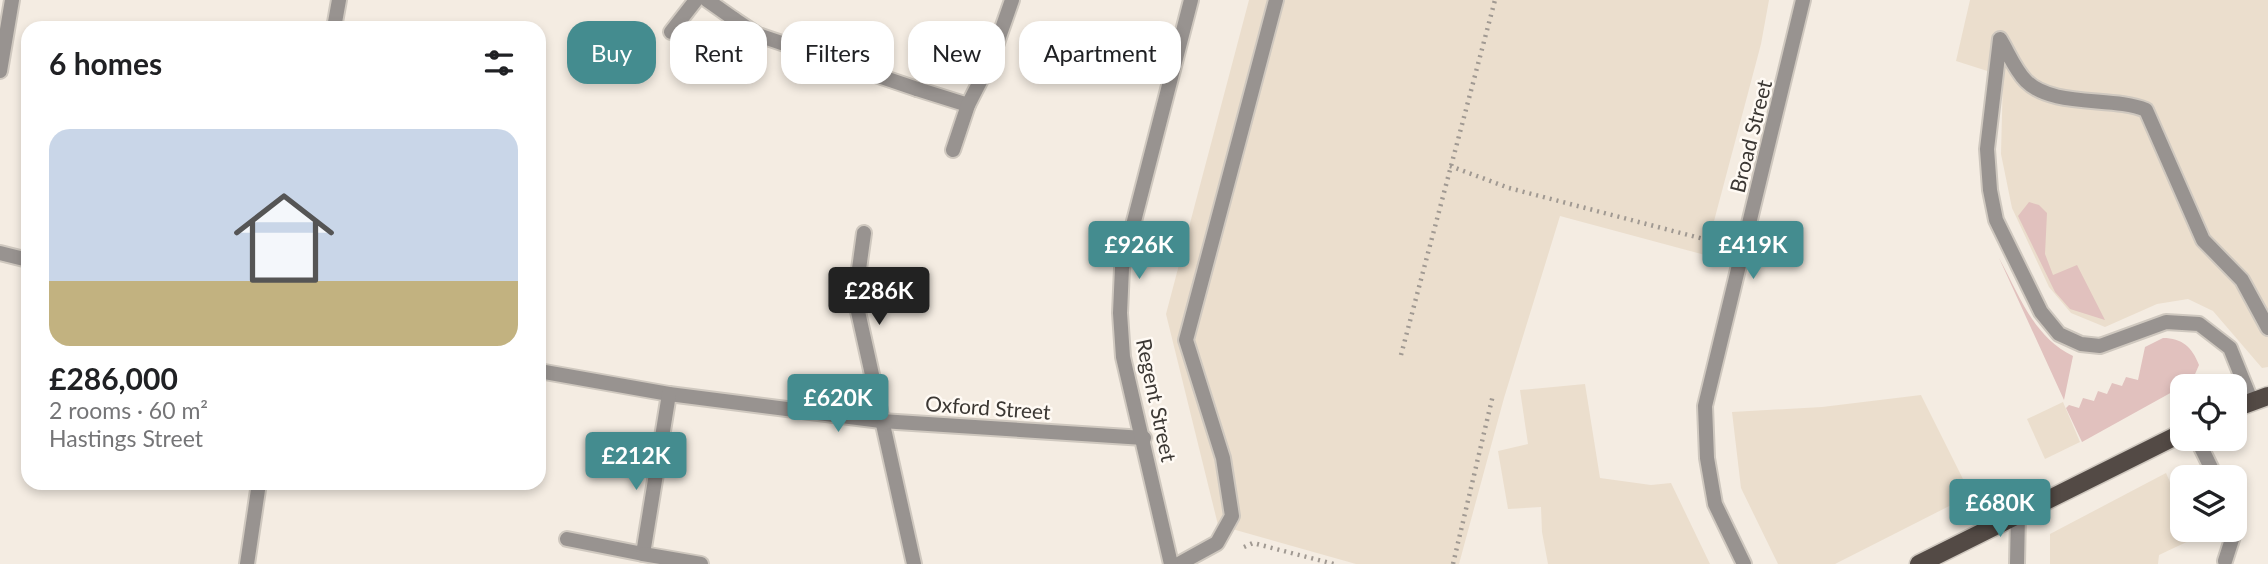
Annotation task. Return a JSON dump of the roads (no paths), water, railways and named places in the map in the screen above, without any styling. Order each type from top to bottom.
[{"type":"main road","points":[[1919,564],[2170,439]]},
{"type":"street","points":[[0,71],[12,0]]},
{"type":"street","points":[[335,21],[339,0]]},
{"type":"street","points":[[680,21],[696,0]]},
{"type":"street","points":[[707,0],[758,36],[968,105]]},
{"type":"street","points":[[953,150],[968,105],[991,60],[1012,0]]},
{"type":"street","name":"Regent Street","points":[[1171,564],[1123,357],[1120,313],[1122,268],[1191,0]]},
{"type":"street","points":[[1179,564],[1217,542],[1232,516],[1223,458],[1186,340],[1276,0]]},
{"type":"street","name":"Broad Street","points":[[1744,564],[1715,505],[1707,458],[1705,406],[1803,0]]},
{"type":"street","points":[[2251,402],[2230,348],[2199,324],[2166,322],[2100,346],[2081,344],[2059,334],[2041,312],[1996,220],[1990,190],[1987,149],[2000,39],[2026,81],[2042,89],[2087,102],[2128,103],[2146,110],[2203,240],[2242,280],[2268,328]]},
{"type":"street","points":[[864,233],[855,298],[914,564]]},
{"type":"street","points":[[0,253],[21,258]]},
{"type":"street","name":"Oxford Street","points":[[546,372],[669,394],[881,421],[1144,439]]},
{"type":"street","points":[[643,554],[669,394]]},
{"type":"street","points":[[247,564],[258,490]]},
{"type":"street","points":[[2017,564],[2018,514]]},
{"type":"street","points":[[566,539],[701,564]]},
{"type":"street","points":[[2225,561],[2231,542]]}]
